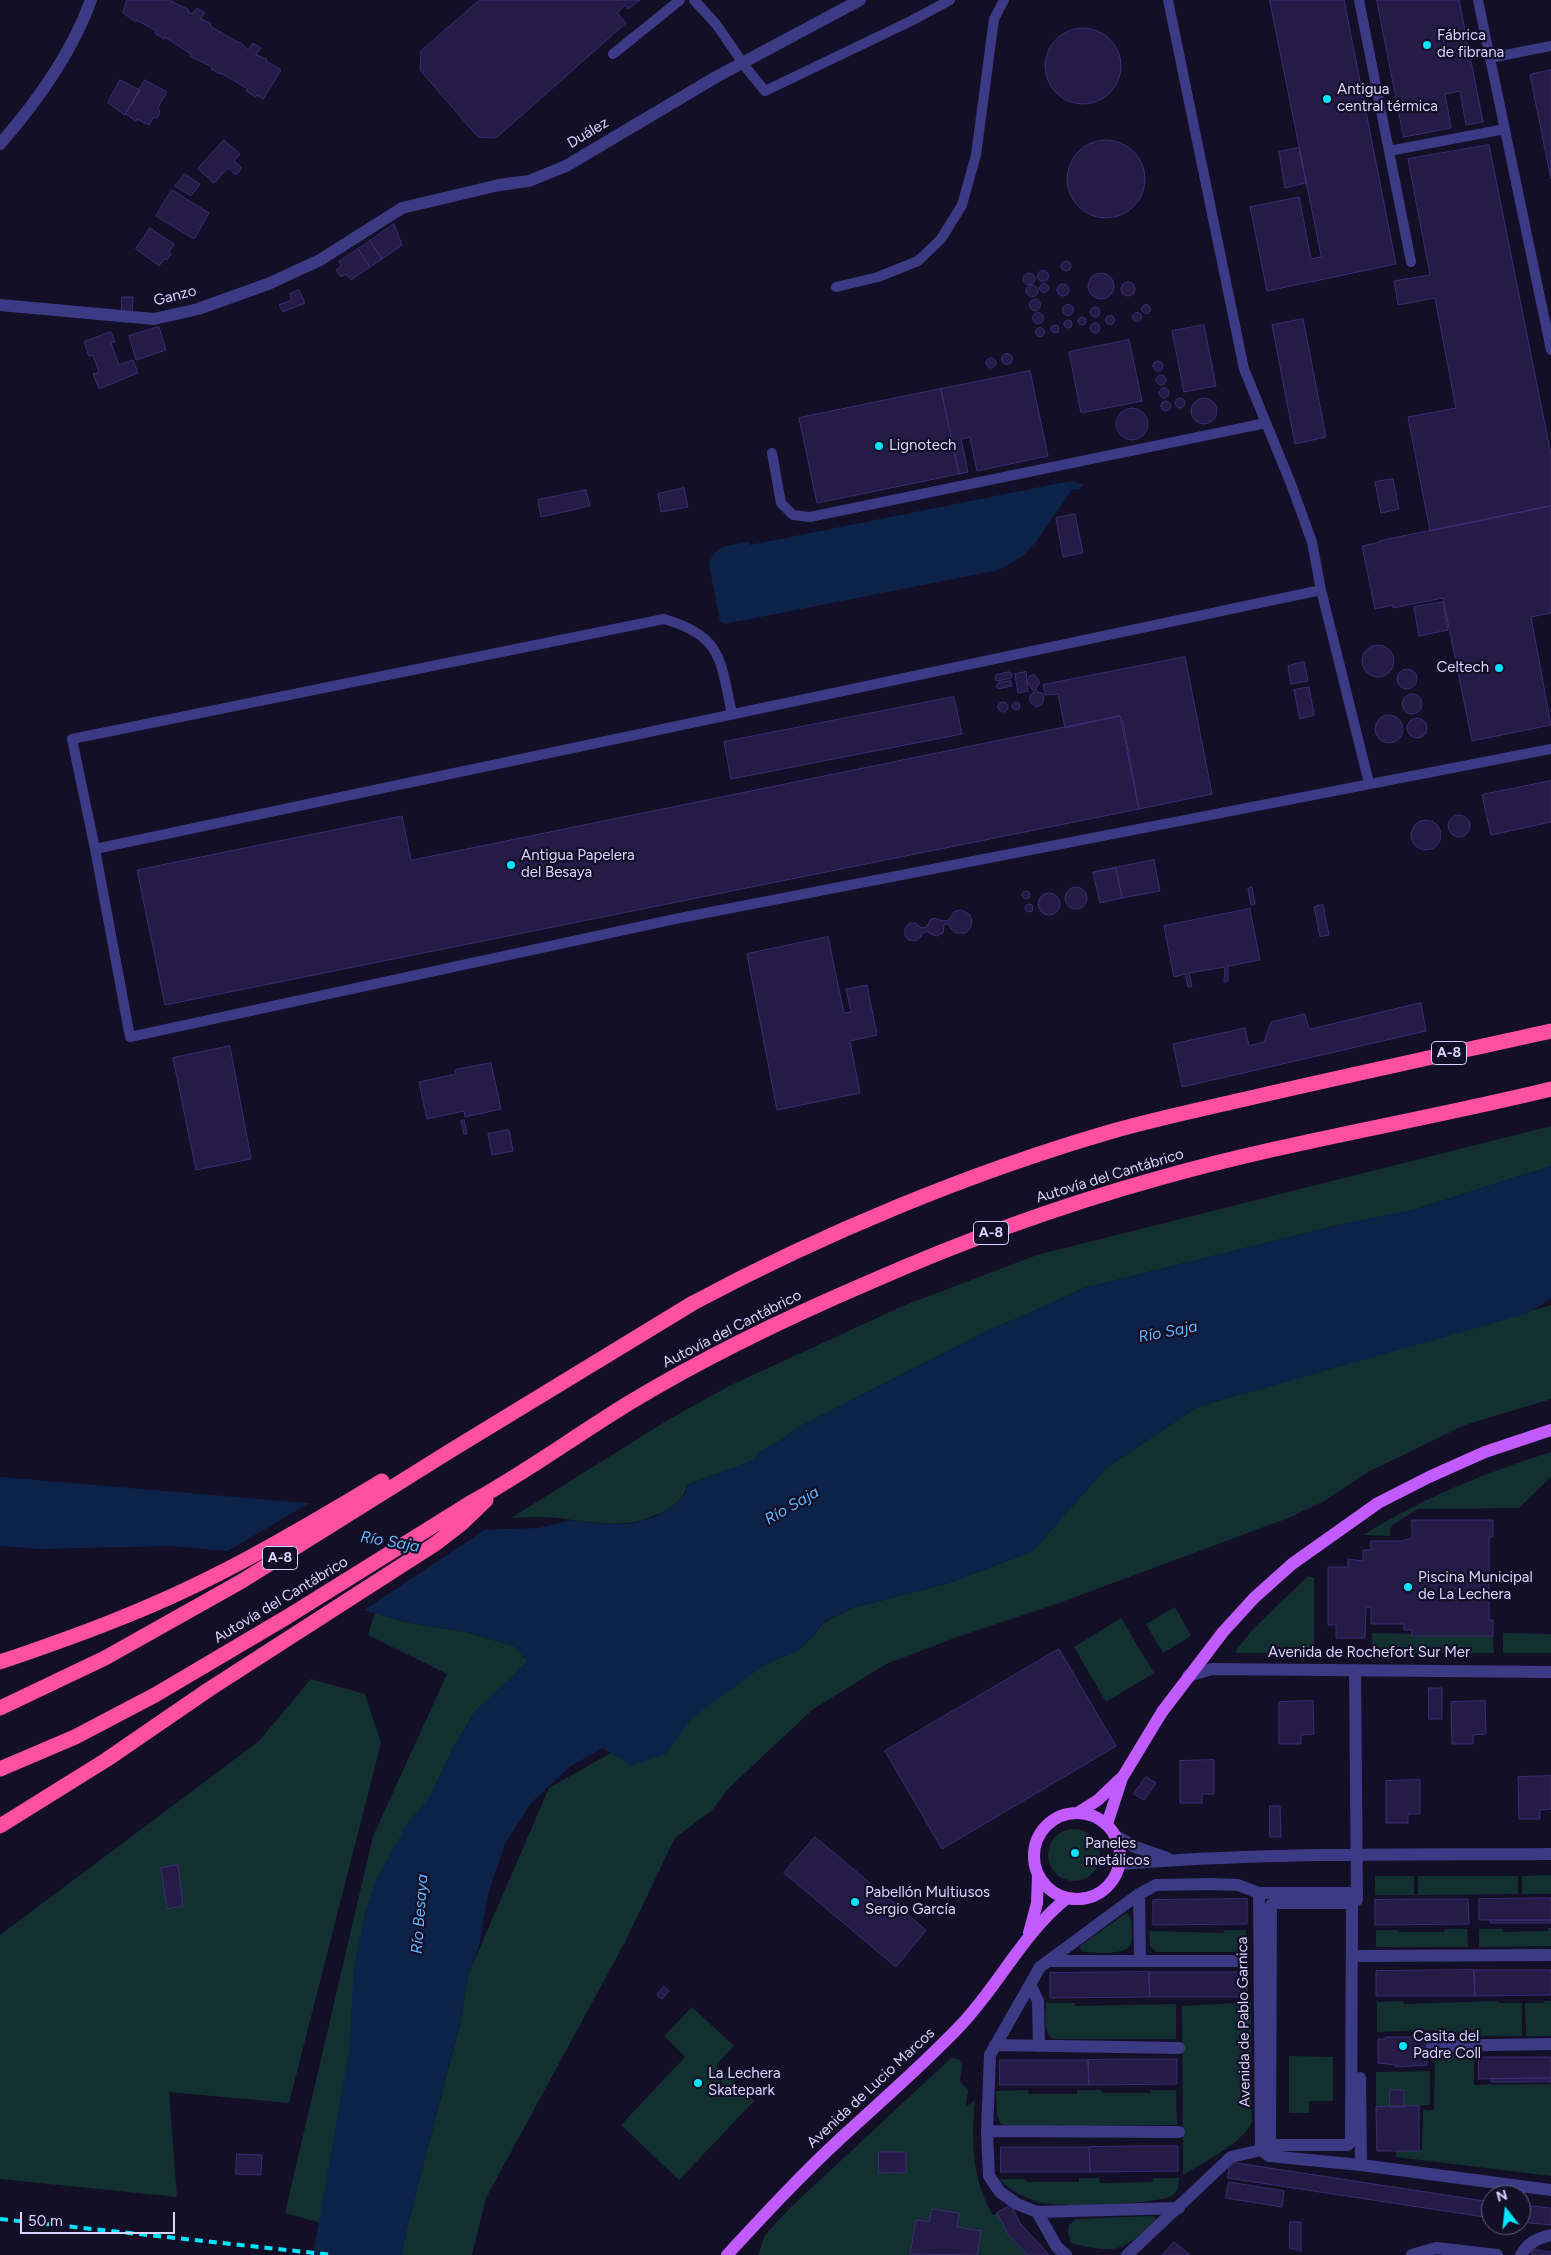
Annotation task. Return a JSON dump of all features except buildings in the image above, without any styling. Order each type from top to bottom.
[{"type":"highway","name":"A-8","points":[[0,1708],[105,1658],[242,1581],[450,1451],[693,1303],[724,1286],[835,1234],[947,1188],[1040,1154],[1124,1128],[1290,1088],[1551,1031]]},
{"type":"highway","name":"Autovía del Cantábrico","points":[[0,1769],[117,1716],[196,1672],[497,1488],[632,1402],[720,1354],[826,1301],[981,1236],[1067,1206],[1158,1178],[1366,1129],[1551,1090]]},
{"type":"highway","points":[[0,1662],[89,1631],[216,1575],[266,1549],[403,1469],[450,1451]]},
{"type":"highway","points":[[0,1826],[106,1760],[208,1690],[318,1622],[435,1544],[461,1524],[497,1488]]},
{"type":"main road","points":[[1107,1824],[1122,1778],[1162,1712],[1222,1632],[1254,1598],[1292,1564],[1364,1512],[1386,1499],[1485,1452],[1551,1430]]},
{"type":"main road","points":[[1079,1812],[1095,1816],[1107,1824],[1116,1836],[1120,1850],[1120,1864],[1115,1877],[1106,1888],[1094,1895],[1081,1899],[1067,1898],[1054,1893],[1042,1882],[1035,1868],[1034,1851],[1038,1836],[1049,1823],[1063,1815],[1079,1812],[1098,1800],[1122,1778]]},
{"type":"main road","name":"Avenida de Lucio Marcos","points":[[1027,1938],[1037,1904],[1038,1874]]},
{"type":"main road","name":"Avenida de Lucio Marcos","points":[[727,2255],[805,2173],[909,2077],[962,2024],[1027,1938],[1049,1913],[1067,1898]]},
{"type":"street","points":[[0,144],[49,78],[80,30],[91,0]]},
{"type":"street","name":"Duález","points":[[320,260],[402,208],[499,185],[529,181],[566,166],[638,122],[860,0]]},
{"type":"street","name":"Ganzo","points":[[0,305],[154,319],[198,309],[268,284],[320,260]]},
{"type":"street","name":"Avenida de Rochefort Sur Mer","points":[[1188,1676],[1212,1669],[1551,1672]]},
{"type":"street","points":[[1354,1899],[1274,1903],[1271,1905],[1270,2142],[1274,2145],[1348,2145],[1351,2142],[1356,1855],[1355,1670]]},
{"type":"street","points":[[1116,1836],[1135,1847],[1171,1860]]},
{"type":"street","points":[[1120,1864],[1171,1860],[1356,1855],[1551,1854]]},
{"type":"street","points":[[1179,2208],[1038,2212],[1016,2204],[994,2186],[989,2176],[987,2130],[990,2055],[995,2045],[1032,1986],[1040,1967],[1139,1894],[1156,1885],[1238,1885],[1258,1893],[1354,1899]]},
{"type":"street","name":"Avenida de Pablo Garnica","points":[[1258,1893],[1262,2150]]},
{"type":"street","points":[[1139,1894],[1140,1961]]},
{"type":"street","points":[[1354,1899],[1361,2165]]},
{"type":"street","points":[[1357,1956],[1551,1955]]},
{"type":"street","name":"Avenida de Pablo Garnica","points":[[1049,1961],[1243,1961]]},
{"type":"street","points":[[1032,1986],[1038,2001],[1040,2046]]},
{"type":"street","points":[[1432,2046],[1551,2044]]},
{"type":"street","points":[[995,2045],[1179,2048]]},
{"type":"street","points":[[987,2130],[1179,2132]]},
{"type":"street","points":[[1127,2255],[1232,2157],[1262,2150],[1269,2156],[1361,2165],[1551,2190]]},
{"type":"street","points":[[1038,2212],[1057,2247],[1066,2255]]},
{"type":"street","points":[[1522,2255],[1527,2246],[1541,2237],[1551,2235]]},
{"type":"street","points":[[1412,2255],[1436,2248],[1497,2255]]},
{"type":"lane","points":[[613,54],[680,0]]},
{"type":"lane","points":[[694,0],[716,24],[765,91],[913,20],[950,0]]},
{"type":"lane","points":[[836,287],[878,277],[918,261],[941,239],[962,205],[976,156],[994,19],[1004,0]]},
{"type":"lane","points":[[1168,0],[1244,369],[1312,542],[1321,590],[1370,783]]},
{"type":"lane","points":[[1359,0],[1411,262]]},
{"type":"lane","points":[[1478,0],[1551,350]]},
{"type":"lane","points":[[1490,58],[1551,46]]},
{"type":"lane","points":[[1389,151],[1505,129]]},
{"type":"lane","points":[[772,453],[781,503],[793,514],[810,517],[1266,423]]},
{"type":"lane","points":[[95,849],[1321,590]]},
{"type":"lane","points":[[732,714],[721,665],[710,642],[687,626],[664,619],[72,738],[130,1037],[675,919],[1551,749]]},
{"type":"green space","points":[[1551,1126],[1551,1166],[1413,1210],[1338,1225],[1084,1288],[993,1328],[799,1427],[783,1439],[759,1452],[754,1460],[687,1485],[677,1503],[651,1517],[621,1524],[546,1517],[511,1518],[668,1420],[729,1386],[905,1305],[1037,1255]]},
{"type":"green space","points":[[1551,1305],[1551,1399],[1465,1425],[1368,1472],[1324,1501],[1291,1517],[1059,1603],[960,1636],[886,1664],[812,1710],[730,1787],[712,1810],[675,1838],[625,1942],[486,2198],[472,2255],[402,2255],[407,2227],[460,2024],[468,1975],[549,1788],[776,1659],[796,1652],[814,1636],[823,1623],[852,1608],[949,1583],[1033,1551],[1106,1468],[1197,1407]]},
{"type":"green space","points":[[1551,1452],[1551,1477],[1519,1508],[1418,1509],[1392,1525],[1390,1536],[1363,1535],[1431,1498],[1502,1469]]},
{"type":"green space","points":[[1307,1577],[1314,1577],[1314,1653],[1236,1653],[1236,1650],[1252,1630]]},
{"type":"green space","points":[[1175,1607],[1191,1636],[1163,1653],[1146,1624]]},
{"type":"green space","points":[[375,1613],[405,1622],[466,1632],[514,1646],[528,1661],[474,1713],[453,1748],[430,1797],[378,1937],[320,2223],[285,2213],[373,1836],[447,1674],[368,1635]]},
{"type":"green space","points":[[1121,1618],[1154,1673],[1106,1702],[1074,1647]]},
{"type":"green space","points":[[1372,1633],[1413,1634],[1413,1636],[1493,1636],[1494,1653],[1372,1653]]},
{"type":"green space","points":[[1503,1633],[1551,1634],[1551,1653],[1503,1653]]},
{"type":"green space","points":[[311,1679],[365,1694],[381,1743],[289,2103],[169,2092],[177,2197],[0,2179],[0,1935],[259,1741]]},
{"type":"green space","points":[[1074,1829],[1084,1831],[1092,1837],[1098,1845],[1100,1855],[1098,1865],[1092,1873],[1084,1879],[1074,1881],[1064,1879],[1056,1873],[1050,1865],[1048,1855],[1050,1845],[1056,1837],[1064,1831]]},
{"type":"green space","points":[[1551,1875],[1551,1894],[1522,1894],[1522,1876]]},
{"type":"green space","points":[[1375,1876],[1414,1876],[1414,1895],[1375,1895]]},
{"type":"green space","points":[[1418,1876],[1518,1876],[1518,1894],[1418,1895]]},
{"type":"green space","points":[[1126,1913],[1131,1918],[1132,1932],[1132,1940],[1127,1949],[1107,1953],[1081,1951],[1080,1946]]},
{"type":"green space","points":[[1548,1928],[1551,1928],[1551,1946],[1479,1947],[1479,1929],[1503,1929],[1503,1932],[1548,1931]]},
{"type":"green space","points":[[1445,1929],[1467,1929],[1468,1947],[1376,1947],[1376,1930],[1444,1932]]},
{"type":"green space","points":[[1224,1930],[1246,1930],[1246,1952],[1156,1952],[1150,1946],[1149,1931],[1224,1933]]},
{"type":"green space","points":[[1403,2001],[1404,2004],[1498,2001],[1499,2003],[1522,2003],[1522,2036],[1436,2036],[1435,2030],[1377,2032],[1377,2002]]},
{"type":"green space","points":[[1544,2001],[1551,2001],[1551,2036],[1526,2036],[1525,2003],[1543,2003]]},
{"type":"green space","points":[[1251,2002],[1252,2122],[1240,2138],[1231,2145],[1183,2175],[1182,2006]]},
{"type":"green space","points":[[1046,2003],[1075,2003],[1075,2006],[1176,2004],[1176,2039],[1054,2039],[1050,2037],[1046,2029]]},
{"type":"green space","name":"La Lechera Skatepark","points":[[692,2007],[734,2046],[716,2065],[754,2101],[679,2180],[621,2125],[685,2057],[664,2036]]},
{"type":"green space","points":[[1474,2052],[1474,2085],[1551,2084],[1551,2176],[1396,2157],[1396,2151],[1422,2150],[1423,2110],[1434,2110],[1435,2053]]},
{"type":"green space","points":[[1289,2056],[1333,2057],[1333,2101],[1309,2101],[1309,2113],[1289,2113]]},
{"type":"green space","points":[[951,2058],[959,2059],[962,2065],[960,2082],[968,2090],[966,2107],[975,2100],[973,2145],[977,2174],[986,2202],[993,2215],[997,2213],[1008,2234],[1027,2255],[758,2255],[765,2235],[791,2207]]},
{"type":"green space","points":[[1430,2071],[1430,2105],[1404,2107],[1404,2090],[1390,2090],[1390,2107],[1376,2107],[1376,2072]]},
{"type":"green space","points":[[1028,2090],[1029,2094],[1077,2094],[1077,2090],[1101,2090],[1102,2093],[1150,2093],[1150,2090],[1176,2090],[1177,2125],[1010,2126],[1001,2124],[997,2116],[996,2091]]},
{"type":"green space","points":[[1079,2178],[1099,2178],[1100,2183],[1152,2182],[1153,2178],[1179,2178],[1179,2183],[1178,2189],[1173,2195],[1150,2201],[1068,2205],[1042,2203],[1024,2197],[998,2179],[1026,2179],[1027,2182],[1079,2182]]},
{"type":"green space","points":[[1153,2216],[1156,2219],[1135,2238],[1127,2244],[1110,2249],[1099,2249],[1071,2243],[1068,2233],[1069,2225],[1076,2219]]},
{"type":"water","points":[[1070,481],[1083,484],[1080,489],[1072,490],[1035,543],[1023,556],[999,570],[725,624],[720,621],[709,565],[715,553],[729,545],[749,542],[750,545]]},
{"type":"water","points":[[1551,1166],[1551,1298],[1529,1313],[1197,1407],[1106,1468],[1033,1551],[949,1583],[852,1608],[823,1622],[814,1636],[796,1652],[776,1659],[755,1672],[692,1718],[666,1754],[631,1766],[603,1748],[571,1766],[531,1803],[505,1844],[488,1894],[479,1947],[468,1975],[460,2023],[407,2227],[402,2255],[313,2255],[349,2052],[354,1968],[365,1912],[375,1882],[408,1822],[430,1797],[453,1748],[474,1713],[528,1661],[514,1646],[466,1632],[405,1622],[356,1608],[247,1553],[171,1546],[40,1549],[0,1546],[0,1477],[319,1504],[443,1529],[539,1528],[571,1520],[603,1524],[629,1524],[655,1517],[676,1504],[686,1493],[687,1485],[754,1460],[759,1452],[783,1439],[799,1427],[993,1328],[1084,1288],[1338,1225],[1413,1210]]},
{"type":"pier","points":[[313,1501],[387,1512],[444,1526],[489,1527],[361,1612],[296,1590],[246,1555],[226,1552]]},
{"type":"railway","points":[[0,2219],[333,2255]]},
{"type":"place","name":"Fábrica de fibrana","points":[[1427,45]]},
{"type":"place","name":"Antigua central térmica","points":[[1327,99]]},
{"type":"place","name":"Lignotech","points":[[879,446]]},
{"type":"place","name":"Celtech","points":[[1499,668]]},
{"type":"place","name":"Antigua Papelera del Besaya","points":[[511,865]]},
{"type":"place","name":"Piscina Municipal de La Lechera","points":[[1408,1587]]},
{"type":"place","name":"Paneles metálicos","points":[[1075,1853]]},
{"type":"place","name":"Pabellón Multiusos Sergio García","points":[[855,1902]]},
{"type":"place","name":"Casita del Padre Coll","points":[[1403,2046]]},
{"type":"place","name":"La Lechera Skatepark","points":[[698,2083]]},
{"type":"water label","name":"Río Saja","points":[[1168,1332]]},
{"type":"water label","name":"Río Saja","points":[[792,1506]]},
{"type":"water label","name":"Río Saja","points":[[390,1542]]},
{"type":"water label","name":"Río Besaya","points":[[420,1914]]}]
